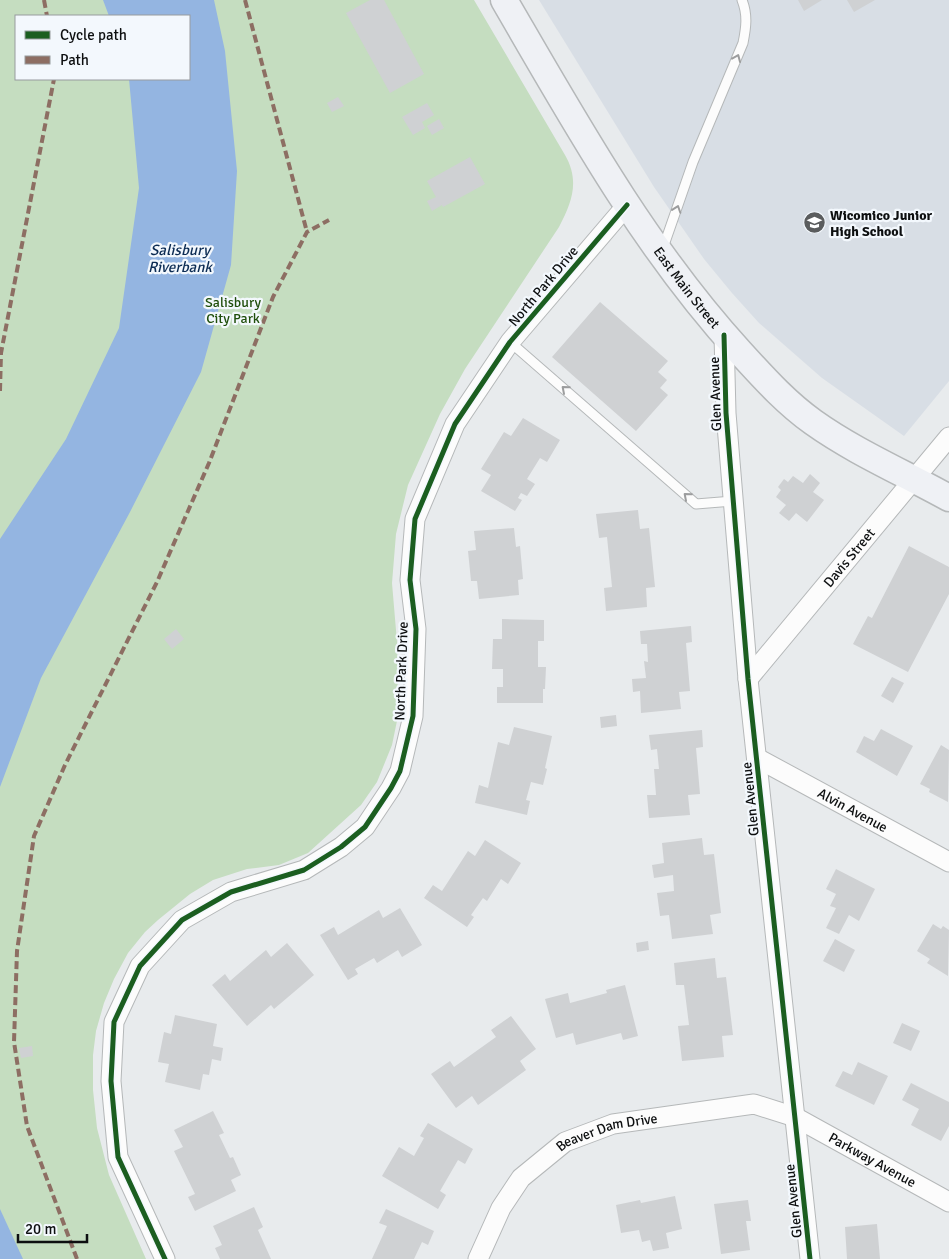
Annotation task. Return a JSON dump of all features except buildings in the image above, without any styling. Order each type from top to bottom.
[{"type":"main road","name":"East Main Street","points":[[504,0],[570,114],[627,205],[661,255],[724,335],[780,395],[813,422],[849,446],[949,498]]},
{"type":"street","name":"North Park Drive","points":[[165,1259],[118,1157],[111,1081],[114,1022],[140,966],[182,920],[231,892],[304,870],[341,847],[365,827],[391,788],[400,771],[413,716],[416,629],[410,580],[415,519],[455,424],[510,342],[627,205]]},
{"type":"street","name":"Glen Avenue","points":[[724,335],[726,413],[748,679],[810,1259]]},
{"type":"street","name":"Davis Street","points":[[748,679],[949,437]]},
{"type":"street","name":"Alvin Avenue","points":[[757,758],[949,862]]},
{"type":"street","name":"Beaver Dam Drive","points":[[478,1259],[501,1208],[521,1178],[565,1142],[612,1124],[754,1104],[796,1117]]},
{"type":"street","name":"Parkway Avenue","points":[[796,1117],[949,1202]]},
{"type":"lane","points":[[661,255],[693,162],[743,43],[747,24],[745,7],[742,0]]},
{"type":"lane","points":[[510,342],[696,504],[733,501]]},
{"type":"shaded area","name":"Wicomico Junior High School","points":[[539,0],[949,0],[949,381],[904,436],[822,378],[759,323],[732,293],[704,259],[654,187]]},
{"type":"green space","name":"Salisbury City Park","points":[[0,0],[474,0],[570,165],[573,183],[571,200],[559,227],[465,369],[440,414],[408,485],[396,534],[392,583],[397,642],[398,716],[392,745],[377,782],[361,805],[308,853],[279,865],[247,869],[213,880],[190,894],[145,932],[128,953],[104,1003],[96,1031],[93,1055],[93,1090],[97,1128],[109,1175],[146,1259],[0,1259]]},
{"type":"water","name":"Salisbury Riverbank","points":[[103,0],[214,0],[225,51],[237,171],[231,265],[201,372],[130,512],[41,678],[0,787],[0,539],[66,439],[119,328],[139,188],[129,80],[190,80],[190,15],[109,15]]},
{"type":"water","points":[[0,1209],[23,1259],[0,1259]]},
{"type":"marked path","points":[[44,0],[47,15]]},
{"type":"marked path","points":[[245,0],[307,232]]},
{"type":"marked path","points":[[0,391],[1,353],[54,80]]},
{"type":"marked path","points":[[77,1259],[27,1126],[14,1042],[17,951],[34,836],[65,765],[157,582],[209,463],[273,297],[307,232],[329,220]]},
{"type":"cycle path","points":[[165,1259],[118,1157],[111,1081],[114,1022],[140,966],[182,920],[231,892],[304,870],[341,847],[365,827],[391,788],[400,771],[413,716],[416,629],[410,580],[415,519],[455,424],[510,342],[627,205]]},
{"type":"cycle path","points":[[724,335],[726,413],[748,679],[810,1259]]},
{"type":"place","name":"Wicomico Junior High School","points":[[814,223]]}]
